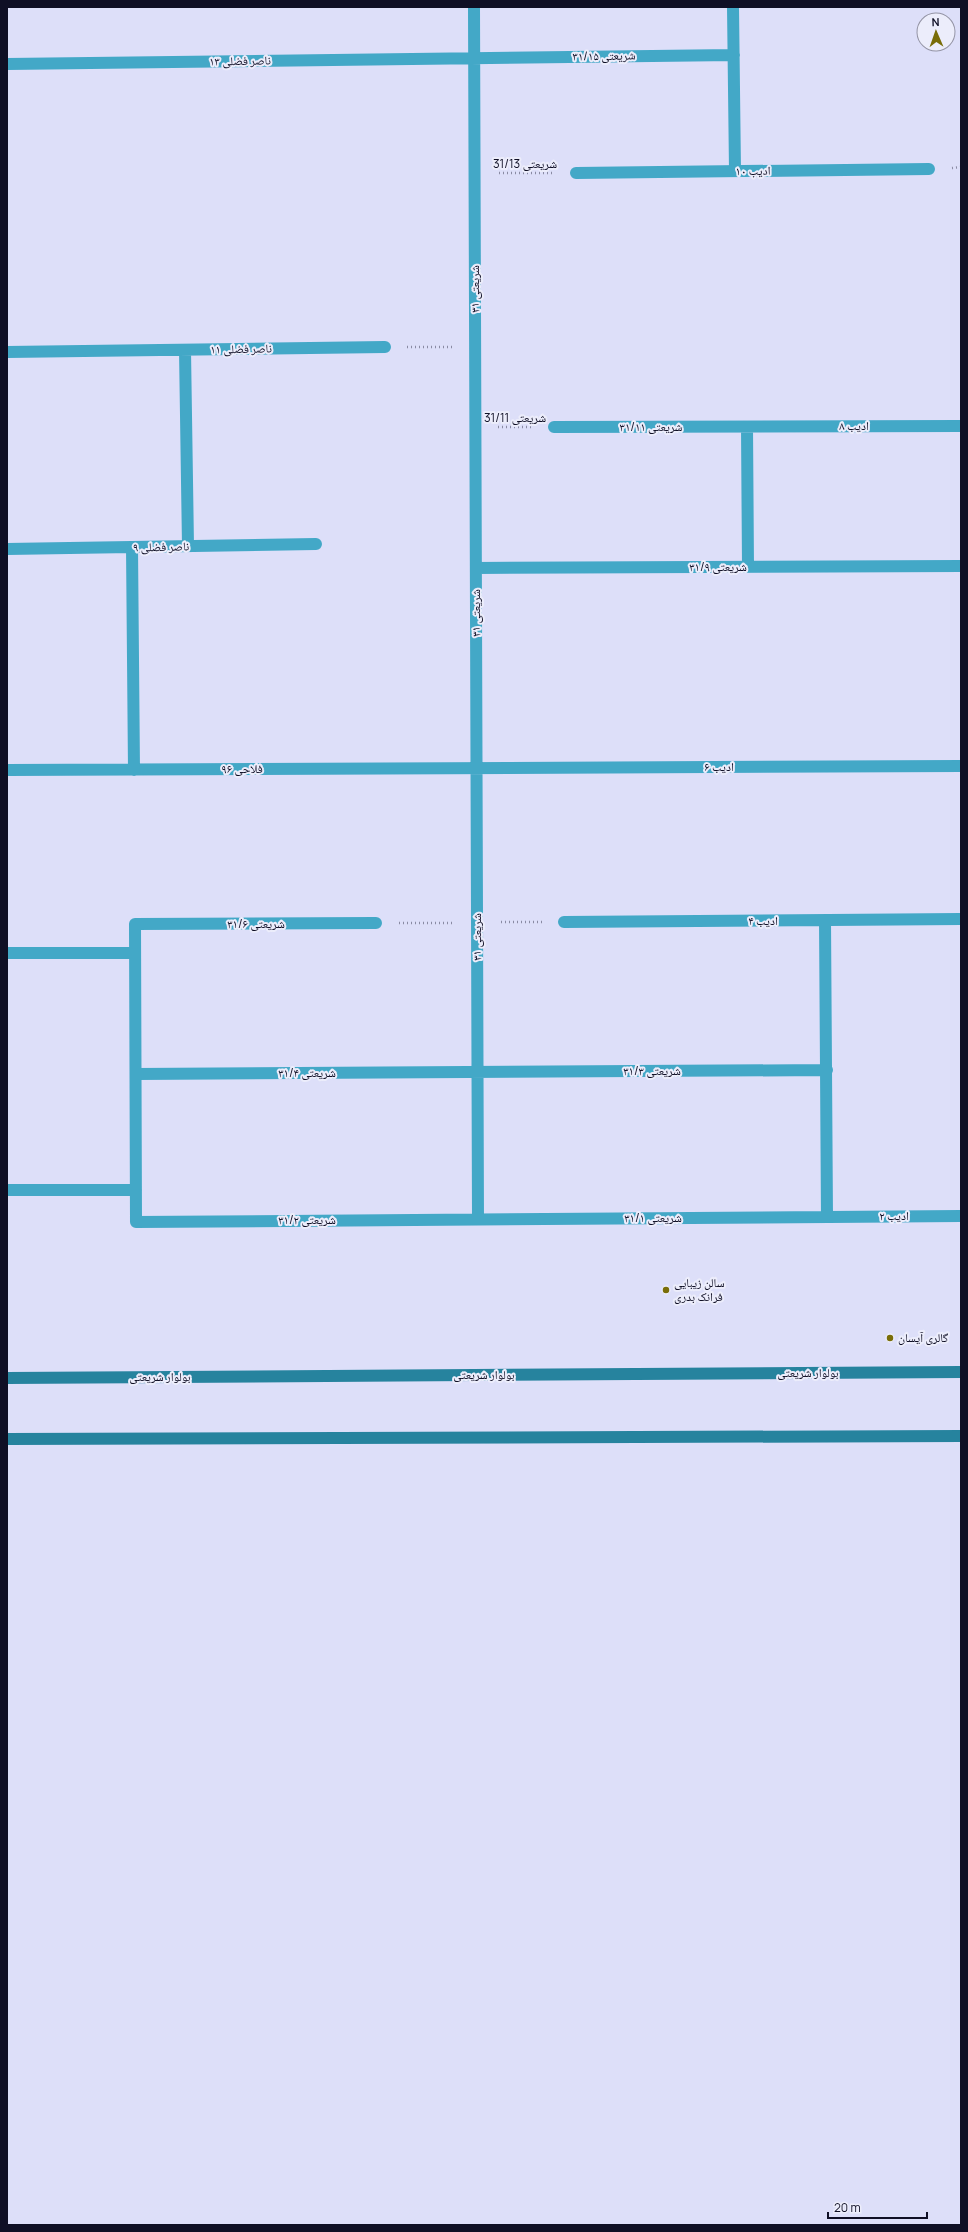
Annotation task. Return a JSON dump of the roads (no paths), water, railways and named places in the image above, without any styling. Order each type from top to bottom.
[{"type":"main road","name":"بولوار شریعتی","points":[[7,1378],[961,1372]]},
{"type":"main road","points":[[7,1439],[961,1436]]},
{"type":"street","name":"شریعتی ۳۱","points":[[474,7],[478,1219]]},
{"type":"street","points":[[733,7],[735,171]]},
{"type":"street","name":"شریعتی ۳۱/۱۵","points":[[474,58],[734,55]]},
{"type":"street","name":"ناصر فضلی ۱۳","points":[[7,64],[474,58]]},
{"type":"street","name":"ادیب ۱۰","points":[[576,173],[929,169]]},
{"type":"street","name":"ناصر فضلی ۱۱","points":[[7,352],[385,347]]},
{"type":"street","points":[[185,350],[188,546]]},
{"type":"street","name":"ادیب ۸","points":[[747,427],[961,426]]},
{"type":"street","points":[[747,427],[748,567]]},
{"type":"street","name":"شریعتی ۳۱/۱۱","points":[[554,428],[747,427]]},
{"type":"street","name":"ناصر فضلی ۹","points":[[7,549],[316,544]]},
{"type":"street","points":[[132,547],[134,770]]},
{"type":"street","name":"شریعتی ۳۱/۹","points":[[476,568],[961,566]]},
{"type":"street","name":"ادیب ۶","points":[[477,768],[961,766]]},
{"type":"street","name":"فلاحی ۹۶","points":[[7,770],[477,768]]},
{"type":"street","name":"ادیب ۴","points":[[564,922],[961,919]]},
{"type":"street","points":[[825,920],[827,1217]]},
{"type":"street","name":"شریعتی ۳۱/۶","points":[[135,953],[135,924],[376,923]]},
{"type":"street","points":[[7,953],[135,953],[136,1074],[136,1190],[7,1190]]},
{"type":"street","name":"شریعتی ۳۱/۳","points":[[478,1072],[827,1070]]},
{"type":"street","name":"شریعتی ۳۱/۴","points":[[136,1074],[478,1072]]},
{"type":"street","name":"شریعتی ۳۱/۲","points":[[136,1190],[136,1222],[478,1219]]},
{"type":"street","name":"ادیب ۲","points":[[827,1217],[961,1216]]},
{"type":"street","name":"شریعتی ۳۱/۱","points":[[478,1219],[827,1217]]},
{"type":"place","name":"سالن زیبایی فرانک بدری","points":[[666,1290]]},
{"type":"place","name":"گالری آيسان","points":[[890,1338]]}]
